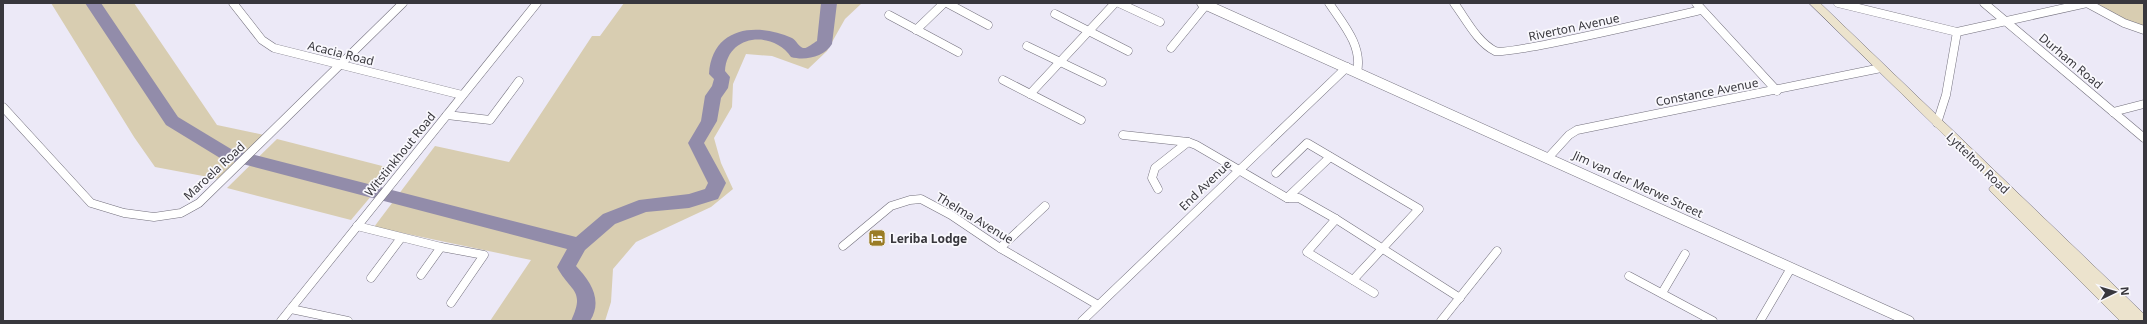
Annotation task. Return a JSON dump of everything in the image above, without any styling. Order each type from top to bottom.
[{"type":"main road","name":"Lyttelton Road","points":[[1804,3],[1937,123],[2143,321]]},
{"type":"main road","name":"Lyttelton Road","points":[[1814,3],[1877,69],[2128,321]]},
{"type":"street","name":"Acacia Road","points":[[233,3],[267,45],[283,51],[462,96]]},
{"type":"street","name":"Maroela Road","points":[[3,107],[84,198],[99,207],[148,218],[168,217],[195,207],[403,3]]},
{"type":"street","name":"Witstinkhout Road","points":[[281,321],[537,3]]},
{"type":"street","points":[[916,30],[945,3],[988,25]]},
{"type":"street","points":[[1030,94],[1115,3]]},
{"type":"street","points":[[1119,3],[1160,22]]},
{"type":"street","points":[[1329,3],[1358,51],[1359,66],[1357,72]]},
{"type":"street","name":"Riverton Avenue","points":[[1454,3],[1484,44],[1497,52],[1528,48],[1701,10]]},
{"type":"street","points":[[1696,3],[1777,91]]},
{"type":"street","points":[[1838,3],[1957,32],[2087,3],[2124,23],[2144,30]]},
{"type":"street","name":"Durham Road","points":[[1984,3],[2144,138]]},
{"type":"street","points":[[1171,48],[1204,4]]},
{"type":"street","name":"Jim van der Merwe Street","points":[[1204,4],[1909,321]]},
{"type":"street","points":[[1054,14],[1128,51]]},
{"type":"street","points":[[889,15],[958,52]]},
{"type":"street","points":[[1937,123],[1946,95],[1957,32]]},
{"type":"street","points":[[1027,46],[1102,82]]},
{"type":"street","name":"End Avenue","points":[[1082,321],[1238,169],[1347,67]]},
{"type":"street","name":"Constance Avenue","points":[[1548,158],[1569,135],[1577,130],[1777,91],[1877,69]]},
{"type":"street","points":[[1003,80],[1081,120]]},
{"type":"street","points":[[447,115],[490,120],[519,81]]},
{"type":"street","points":[[2113,112],[2144,104]]},
{"type":"street","points":[[1123,135],[1188,142],[1196,145],[1287,198],[1299,198],[1336,219],[1460,298]]},
{"type":"street","points":[[1158,189],[1153,182],[1152,173],[1155,168],[1188,142]]},
{"type":"street","points":[[1276,173],[1307,143],[1419,210],[1353,280]]},
{"type":"street","points":[[1287,198],[1330,157]]},
{"type":"street","name":"Thelma Avenue","points":[[843,246],[891,206],[900,202],[921,199],[951,215],[1000,248],[1098,305]]},
{"type":"street","points":[[1000,248],[1045,206]]},
{"type":"street","points":[[1336,219],[1307,252],[1374,293]]},
{"type":"street","points":[[358,225],[401,238],[484,255],[451,303]]},
{"type":"street","points":[[371,278],[401,238]]},
{"type":"street","points":[[421,275],[441,247]]},
{"type":"street","points":[[1442,321],[1497,251]]},
{"type":"street","points":[[1662,293],[1685,254]]},
{"type":"street","points":[[1760,321],[1791,268]]},
{"type":"street","points":[[1629,276],[1713,321]]},
{"type":"street","points":[[291,309],[348,321]]},
{"type":"shaded area","points":[[51,3],[134,3],[217,125],[264,135],[219,179],[155,167],[134,137]]},
{"type":"shaded area","points":[[624,3],[862,3],[845,19],[827,51],[808,69],[772,56],[746,54],[733,84],[732,107],[714,138],[721,163],[733,189],[711,207],[636,242],[613,269],[611,302],[605,321],[490,321],[531,260],[374,227],[435,146],[509,162],[592,36],[600,36]]},
{"type":"shaded area","points":[[2091,3],[2144,3],[2144,27],[2127,22]]},
{"type":"shaded area","points":[[277,139],[394,169],[351,220],[227,188]]},
{"type":"waterway","points":[[93,3],[172,121],[226,154],[579,245]]},
{"type":"waterway","points":[[579,245],[609,219],[645,205],[689,201],[712,194],[717,183],[696,143],[709,121],[713,96],[720,88],[722,77],[717,74],[718,62],[721,53],[727,45],[744,36],[764,35],[788,42],[797,53],[807,54],[824,44],[829,3]]},
{"type":"waterway","points":[[579,245],[566,267],[585,292],[587,299],[585,313],[580,321]]},
{"type":"place","name":"Leriba Lodge","points":[[877,238]]}]
